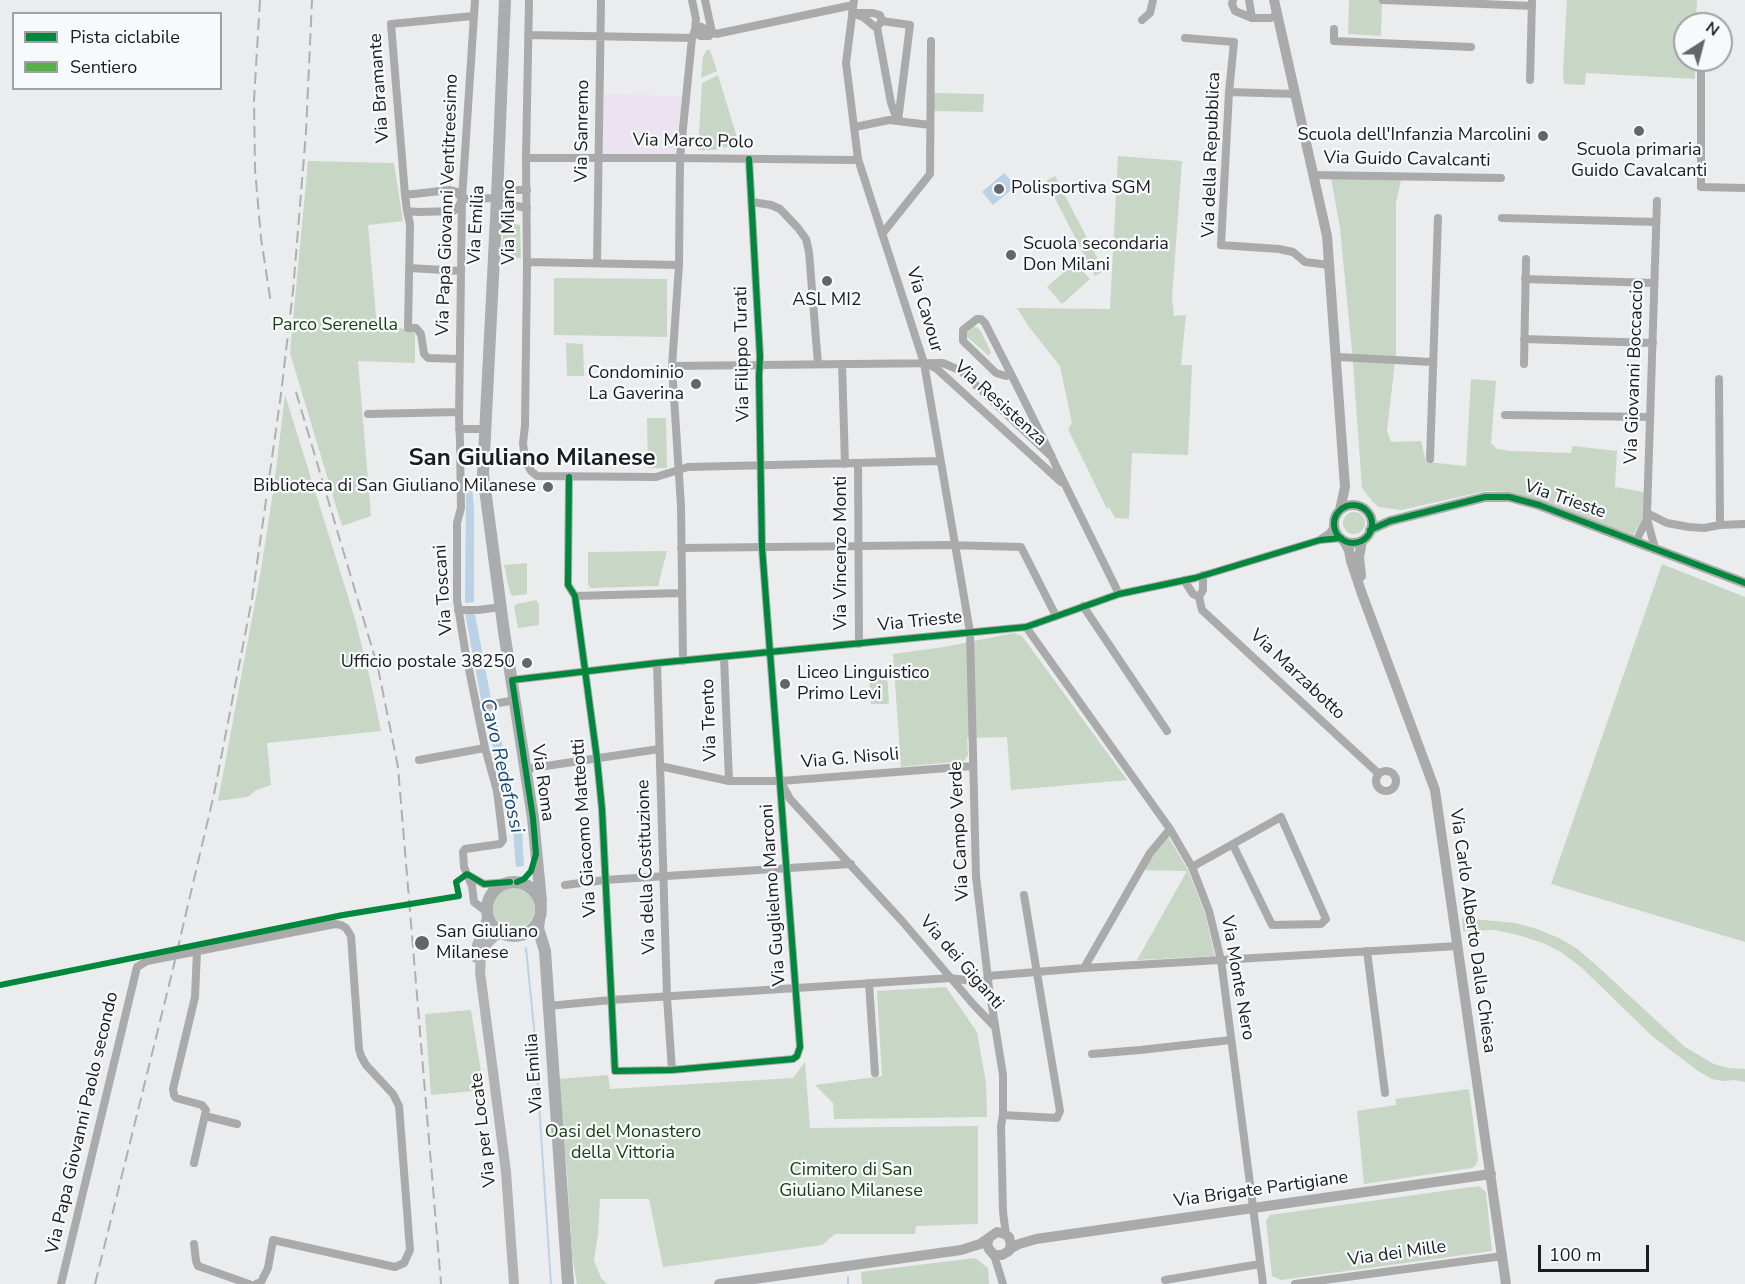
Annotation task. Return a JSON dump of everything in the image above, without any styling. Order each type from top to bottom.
[{"type":"main road","name":"Via Emilia","points":[[483,452],[505,0]]},
{"type":"main road","name":"Via Roma","points":[[483,452],[483,474],[526,769],[541,901]]},
{"type":"main road","points":[[513,882],[524,883],[538,894],[542,911],[539,921],[530,932],[512,935],[494,927],[488,914],[488,901],[492,892],[500,886],[525,878],[531,871],[536,854]]},
{"type":"main road","name":"Via per Locate","points":[[488,914],[476,949],[505,1162],[514,1284]]},
{"type":"main road","name":"Via Emilia","points":[[539,921],[538,928],[545,951],[568,1284]]},
{"type":"main road","name":"Via per Locate","points":[[480,972],[481,956],[485,946],[497,935],[512,935]]},
{"type":"main road","name":"Via Emilia","points":[[512,935],[528,939],[537,946],[545,967]]},
{"type":"street","name":"Via Papa Giovanni Ventitreesimo","points":[[459,412],[462,199],[475,0]]},
{"type":"street","name":"Via Milano","points":[[529,0],[525,460],[537,476],[569,477]]},
{"type":"street","name":"Via Sanremo","points":[[597,263],[602,0]]},
{"type":"street","points":[[683,661],[681,548],[672,366],[679,265],[680,158],[696,19],[692,0]]},
{"type":"street","points":[[705,0],[712,32]]},
{"type":"street","points":[[1142,20],[1150,13],[1153,0]]},
{"type":"street","points":[[1233,0],[1235,11],[1252,18],[1271,18],[1277,14]]},
{"type":"street","points":[[1249,0],[1252,18]]},
{"type":"street","points":[[1274,0],[1327,236],[1345,487],[1340,510],[1336,516],[1335,530],[1342,539],[1351,543],[1362,541],[1371,530],[1369,516],[1362,508],[1355,506],[1347,506],[1340,510]]},
{"type":"street","points":[[1383,0],[1532,3],[1530,80]]},
{"type":"street","points":[[528,35],[694,34],[700,27],[721,34],[854,8],[874,26],[880,24],[910,26],[898,121]]},
{"type":"street","name":"Via Cavour","points":[[854,8],[846,63],[858,159],[924,363],[970,632]]},
{"type":"street","name":"Via Bramante","points":[[405,195],[391,24],[473,16]]},
{"type":"street","points":[[880,24],[891,104],[898,121]]},
{"type":"street","points":[[1334,29],[1334,41],[1471,47]]},
{"type":"street","name":"Via della Repubblica","points":[[1185,38],[1234,42],[1221,245],[1279,249],[1293,252],[1305,262],[1329,265]]},
{"type":"street","points":[[882,234],[930,174],[931,41]]},
{"type":"street","points":[[1701,72],[1701,187],[1745,188]]},
{"type":"street","points":[[1229,92],[1295,94]]},
{"type":"street","points":[[855,127],[889,120],[930,126]]},
{"type":"street","name":"Via Marco Polo","points":[[526,158],[858,159]]},
{"type":"street","name":"Via Filippo Turati","points":[[748,159],[760,366],[762,547]]},
{"type":"street","name":"Via Guido Cavalcanti","points":[[1313,175],[1501,178]]},
{"type":"street","points":[[460,359],[428,358],[424,354],[421,334],[416,328],[408,328],[410,224],[405,195],[449,190],[457,192],[462,199]]},
{"type":"street","points":[[462,199],[497,198],[508,190],[527,190]]},
{"type":"street","points":[[497,198],[506,204],[527,208]]},
{"type":"street","points":[[407,211],[453,211],[458,208],[462,199]]},
{"type":"street","name":"Via Giovanni Boccaccio","points":[[1636,542],[1647,516],[1657,201]]},
{"type":"street","points":[[752,202],[780,209],[806,239],[818,364]]},
{"type":"street","points":[[1431,459],[1432,362],[1438,218]]},
{"type":"street","points":[[1502,218],[1656,222]]},
{"type":"street","points":[[1524,364],[1526,259]]},
{"type":"street","points":[[527,262],[679,265]]},
{"type":"street","points":[[409,268],[461,271]]},
{"type":"street","points":[[1526,279],[1654,283]]},
{"type":"street","name":"Via Resistenza","points":[[1011,374],[1006,376],[996,374],[963,341],[963,330],[977,319],[983,321],[1011,374],[1119,594]]},
{"type":"street","points":[[1524,339],[1653,343]]},
{"type":"street","points":[[1336,357],[1432,362]]},
{"type":"street","points":[[672,366],[924,363]]},
{"type":"street","name":"Via Resistenza","points":[[924,363],[943,363],[960,371],[1052,457]]},
{"type":"street","name":"Via Resistenza","points":[[924,363],[937,369],[1066,486]]},
{"type":"street","points":[[842,364],[844,464]]},
{"type":"street","points":[[1719,379],[1720,525]]},
{"type":"street","points":[[368,414],[459,412]]},
{"type":"street","name":"Via Toscani","points":[[459,412],[461,507],[456,523],[465,610],[465,650],[479,706],[485,748],[497,791],[502,841],[500,844],[464,849],[464,867],[467,874]]},
{"type":"street","points":[[1505,415],[1650,417]]},
{"type":"street","points":[[459,429],[484,429]]},
{"type":"street","points":[[460,452],[483,452]]},
{"type":"street","points":[[569,477],[656,477],[688,467],[939,461]]},
{"type":"street","name":"Via Vincenzo Monti","points":[[858,463],[859,644]]},
{"type":"street","name":"Via Giacomo Matteotti","points":[[569,477],[567,585],[574,596],[602,809],[615,1071]]},
{"type":"street","points":[[1345,487],[1355,506]]},
{"type":"street","name":"Via Trieste","points":[[1371,530],[1390,521],[1485,497],[1509,496],[1539,505],[1745,583]]},
{"type":"street","name":"Via Trieste","points":[[1369,516],[1390,521]]},
{"type":"street","points":[[1647,516],[1680,526],[1704,528],[1745,524]]},
{"type":"street","points":[[1647,516],[1655,548]]},
{"type":"street","name":"Via Trieste","points":[[1320,540],[1335,526]]},
{"type":"street","name":"Via Trieste","points":[[512,680],[657,663],[1026,627],[1119,594],[1203,575],[1320,540],[1342,539]]},
{"type":"street","name":"Via Carlo Alberto Dalla Chiesa","points":[[1342,539],[1349,550],[1362,594],[1435,790],[1506,1284]]},
{"type":"street","name":"Via Carlo Alberto Dalla Chiesa","points":[[1362,541],[1359,556],[1362,594]]},
{"type":"street","points":[[681,548],[954,545],[1021,547],[1056,616]]},
{"type":"street","name":"Via Guglielmo Marconi","points":[[615,1071],[672,1070],[787,1061],[795,1058],[799,1053],[781,781],[762,547]]},
{"type":"street","points":[[1199,597],[1203,590],[1203,575]]},
{"type":"street","name":"Via Marzabotto","points":[[1184,580],[1193,594],[1199,597],[1202,610],[1379,774]]},
{"type":"street","points":[[574,596],[682,593]]},
{"type":"street","points":[[1083,606],[1167,731]]},
{"type":"street","points":[[465,610],[501,607]]},
{"type":"street","name":"Via Monte Nero","points":[[1026,627],[1170,829],[1192,867],[1209,911],[1221,960],[1253,1208]]},
{"type":"street","name":"Via Campo Verde","points":[[970,632],[976,876],[995,1027]]},
{"type":"street","name":"Via Trento","points":[[724,657],[729,781]]},
{"type":"street","name":"Via della Costituzione","points":[[657,663],[667,997],[672,1070]]},
{"type":"street","points":[[479,706],[515,700]]},
{"type":"street","points":[[419,760],[485,748]]},
{"type":"street","points":[[526,769],[659,749]]},
{"type":"street","name":"Via G. Nisoli","points":[[660,766],[729,781],[781,781],[973,766]]},
{"type":"street","name":"Via dei Giganti","points":[[781,781],[790,799],[851,864],[995,1027],[1003,1075],[1001,1126],[1003,1212],[1000,1236]]},
{"type":"street","points":[[1192,867],[1281,818],[1326,919],[1321,924],[1272,925],[1233,845]]},
{"type":"street","points":[[1084,968],[1150,853],[1170,829]]},
{"type":"street","points":[[565,885],[605,880],[851,864]]},
{"type":"street","points":[[467,874],[484,884],[513,882]]},
{"type":"street","points":[[467,874],[472,886],[474,902],[488,914]]},
{"type":"street","points":[[1003,1115],[1057,1118],[1060,1112],[1024,895]]},
{"type":"street","name":"Via Papa Giovanni Paolo secondo","points":[[61,1284],[136,969],[143,962],[335,924],[346,928],[351,936],[358,1049],[366,1065],[393,1094],[399,1106],[410,1250],[407,1261],[395,1267],[273,1239],[268,1268],[261,1282],[256,1284]]},
{"type":"street","points":[[960,988],[988,978],[1037,971],[1458,946]]},
{"type":"street","points":[[194,1163],[205,1116],[205,1106],[181,1100],[174,1095],[173,1089],[195,997],[197,951]]},
{"type":"street","points":[[1368,951],[1385,1093]]},
{"type":"street","points":[[548,1006],[951,978],[978,982]]},
{"type":"street","points":[[868,983],[875,1073]]},
{"type":"street","points":[[1092,1054],[1231,1041]]},
{"type":"street","points":[[205,1116],[237,1124]]},
{"type":"street","name":"Via Brigate Partigiane","points":[[961,1250],[1000,1252],[1036,1239],[1491,1174]]},
{"type":"street","points":[[1253,1208],[1263,1284]]},
{"type":"street","points":[[1000,1252],[987,1245],[1000,1236],[1010,1241],[1000,1252],[1002,1281]]},
{"type":"street","name":"Via Brigate Partigiane","points":[[719,1284],[961,1250],[1000,1236],[1036,1239]]},
{"type":"street","points":[[194,1244],[198,1266],[249,1284]]},
{"type":"street","name":"Via dei Mille","points":[[1295,1284],[1503,1256]]},
{"type":"street","points":[[1165,1280],[1194,1280],[1260,1264]]},
{"type":"shaded area","points":[[604,94],[682,96],[677,155],[603,155]]},
{"type":"green space","points":[[1349,0],[1382,0],[1381,36],[1348,34]]},
{"type":"green space","points":[[1567,0],[1697,0],[1696,12],[1673,12],[1673,72],[1695,72],[1695,79],[1586,73],[1585,85],[1564,84]]},
{"type":"green space","points":[[707,50],[710,50],[717,71],[701,78],[703,56]]},
{"type":"green space","points":[[718,75],[739,144],[715,150],[698,150],[702,83]]},
{"type":"green space","points":[[934,93],[984,94],[983,112],[933,111]]},
{"type":"green space","points":[[1118,156],[1182,161],[1172,298],[1174,316],[1186,315],[1181,365],[1192,365],[1188,455],[1132,453],[1129,519],[1115,518],[1109,507],[1107,509],[1068,429],[1072,423],[1060,366],[1017,308],[1110,309]]},
{"type":"green space","name":"Parco Serenella","points":[[308,161],[394,163],[403,221],[368,225],[377,327],[410,329],[415,335],[415,363],[358,361],[371,516],[342,526],[290,353]]},
{"type":"green space","points":[[1055,176],[1104,271],[1095,276],[1046,181]]},
{"type":"green space","points":[[1331,178],[1401,180],[1396,203],[1396,353],[1387,431],[1391,442],[1421,441],[1426,462],[1466,466],[1471,379],[1496,381],[1491,443],[1497,449],[1512,451],[1571,453],[1573,446],[1617,451],[1615,487],[1644,492],[1644,517],[1633,535],[1511,492],[1486,491],[1401,510],[1379,507],[1372,501],[1362,488],[1340,228]]},
{"type":"green space","points":[[509,223],[520,225],[521,258],[505,258],[505,254],[501,253],[504,227]]},
{"type":"green space","points":[[1075,262],[1090,279],[1062,304],[1047,287]]},
{"type":"green space","points":[[554,278],[667,279],[667,337],[554,335]]},
{"type":"green space","points":[[974,327],[980,330],[991,352],[989,356],[966,336]]},
{"type":"green space","points":[[566,343],[583,344],[584,376],[567,376]]},
{"type":"green space","points":[[285,395],[355,619],[381,731],[267,743],[271,785],[256,790],[248,797],[218,801],[260,576]]},
{"type":"green space","points":[[647,418],[666,418],[667,468],[648,468]]},
{"type":"green space","points":[[1354,512],[1362,515],[1365,523],[1362,531],[1354,534],[1346,531],[1343,523],[1346,515]]},
{"type":"green space","points":[[667,551],[658,586],[591,588],[588,585],[588,552]]},
{"type":"green space","points":[[527,563],[527,594],[513,596],[510,593],[504,565]]},
{"type":"green space","points":[[1662,564],[1745,597],[1745,942],[1551,884]]},
{"type":"green space","points":[[536,600],[539,604],[539,625],[518,628],[514,606]]},
{"type":"green space","points":[[1014,633],[1022,636],[1127,780],[1011,790],[1007,737],[967,738],[968,755],[964,761],[901,767],[893,654],[944,647]]},
{"type":"green space","points":[[869,673],[887,673],[889,704],[871,704]]},
{"type":"green space","points":[[1166,833],[1188,870],[1205,914],[1215,956],[1137,960],[1187,871],[1140,870]]},
{"type":"green space","points":[[514,887],[529,893],[535,908],[529,923],[514,929],[499,923],[493,908],[499,893]]},
{"type":"green space","points":[[1462,918],[1515,923],[1559,938],[1576,948],[1595,964],[1685,1047],[1714,1064],[1745,1069],[1745,1082],[1712,1079],[1698,1071],[1652,1036],[1582,968],[1561,952],[1543,943],[1495,930],[1463,931]]},
{"type":"green space","points":[[946,987],[977,1032],[986,1083],[987,1117],[834,1119],[833,1103],[815,1085],[882,1076],[877,991]]},
{"type":"green space","points":[[471,1010],[484,1090],[431,1095],[425,1014]]},
{"type":"green space","points":[[805,1062],[810,1128],[978,1126],[978,1224],[916,1226],[915,1234],[835,1234],[822,1245],[663,1267],[649,1199],[600,1199],[594,1260],[601,1278],[607,1284],[577,1284],[572,1254],[558,1079],[608,1075],[610,1089],[793,1078]]},
{"type":"green space","points":[[1469,1089],[1478,1159],[1476,1165],[1472,1168],[1364,1184],[1357,1111],[1396,1105],[1395,1099]]},
{"type":"green space","points":[[1479,1186],[1486,1192],[1492,1251],[1281,1280],[1272,1276],[1266,1221],[1270,1215]]},
{"type":"green space","points":[[975,1258],[988,1268],[989,1284],[862,1284],[861,1272]]},
{"type":"water","name":"Polisportiva SGM","points":[[1004,173],[1016,186],[993,205],[982,192]]},
{"type":"water","points":[[466,487],[472,487],[474,508],[474,602],[465,603]]},
{"type":"water","points":[[465,613],[475,614],[491,699],[491,702],[482,704]]},
{"type":"water","points":[[481,708],[493,708],[522,830],[524,866],[516,867],[513,830],[486,719]]},
{"type":"waterway","name":"Cavo Redefossi","points":[[526,948],[534,1028],[551,1284]]},
{"type":"waterway","points":[[848,1277],[848,1284]]},
{"type":"railway","points":[[260,0],[254,100],[255,169],[261,238],[271,304]]},
{"type":"railway","points":[[95,1284],[214,794],[252,599],[293,291],[306,132],[312,0]]},
{"type":"railway","points":[[296,392],[378,668],[398,767],[441,1284]]},
{"type":"marked path","points":[[499,461],[526,462]]},
{"type":"cycle path","points":[[569,477],[568,585],[575,596],[602,809],[615,1071],[672,1070],[793,1059],[797,1056],[800,1047],[762,547],[760,357],[749,159]]},
{"type":"cycle path","points":[[1370,530],[1390,521],[1485,497],[1509,497],[1539,505],[1745,583]]},
{"type":"cycle path","points":[[1353,505],[1366,511],[1372,524],[1366,537],[1353,543],[1340,537],[1334,524],[1340,511],[1353,505]]},
{"type":"cycle path","points":[[517,882],[524,879],[531,871],[536,854],[533,818],[512,680],[657,663],[1026,627],[1119,594],[1195,578],[1320,540],[1341,538]]},
{"type":"cycle path","points":[[0,985],[343,915],[459,896],[456,882],[467,874],[484,884],[510,882]]},
{"type":"place","name":"Scuola primaria Guido Cavalcanti","points":[[1639,131]]},
{"type":"place","name":"Scuola dell'Infanzia Marcolini","points":[[1543,136]]},
{"type":"place","name":"Polisportiva SGM","points":[[999,189]]},
{"type":"place","name":"Scuola secondaria Don Milani","points":[[1011,255]]},
{"type":"place","name":"ASL MI2","points":[[827,281]]},
{"type":"place","name":"Condominio La Gaverina","points":[[696,384]]},
{"type":"place","name":"Biblioteca di San Giuliano Milanese","points":[[548,487]]},
{"type":"place","name":"Ufficio postale 38250","points":[[527,663]]},
{"type":"place","name":"Liceo Linguistico Primo Levi","points":[[785,684]]},
{"type":"place","name":"San Giuliano Milanese","points":[[422,943]]},
{"type":"district","name":"San Giuliano Milanese","points":[[532,459]]},
{"type":"park label","name":"Oasi del Monastero della Vittoria","points":[[623,1143]]},
{"type":"park label","name":"Cimitero di San Giuliano Milanese","points":[[851,1181]]}]
